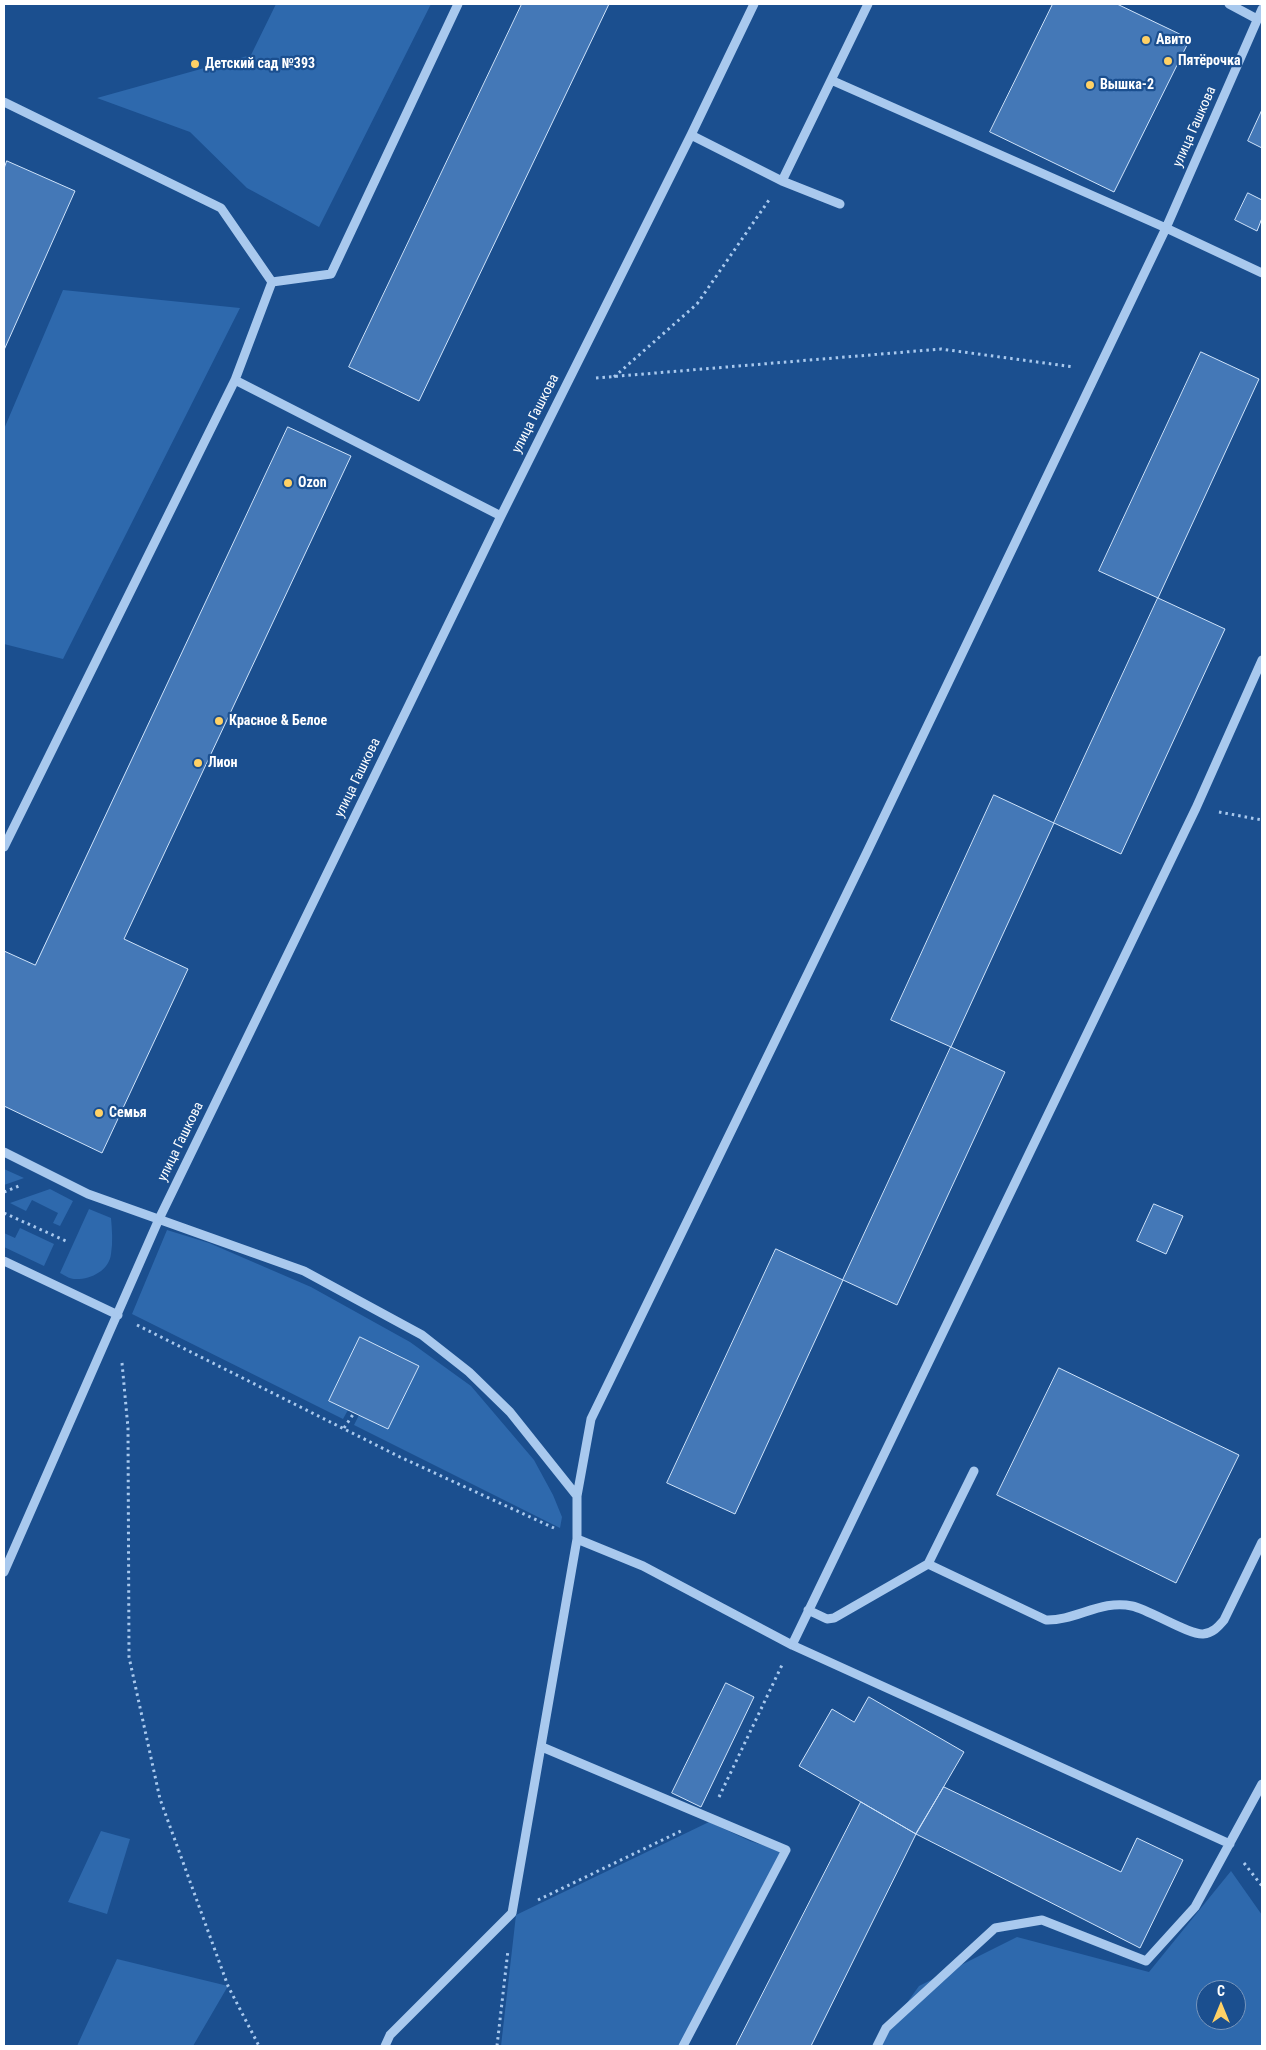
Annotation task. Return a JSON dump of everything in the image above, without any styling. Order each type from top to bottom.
[{"type":"street","points":[[272,282],[331,274],[458,4]]},
{"type":"street","name":"улица Гашкова","points":[[4,1572],[160,1219],[501,516],[691,135],[754,4]]},
{"type":"street","points":[[782,181],[868,4]]},
{"type":"street","points":[[1229,4],[1258,19]]},
{"type":"street","name":"улица Гашкова","points":[[512,1913],[577,1539],[577,1496],[591,1419],[867,852],[1166,228],[1262,9]]},
{"type":"street","points":[[831,80],[1166,228],[1262,273]]},
{"type":"street","points":[[4,102],[221,208],[272,282]]},
{"type":"street","points":[[691,135],[782,181],[840,204]]},
{"type":"street","points":[[4,848],[235,380],[272,282]]},
{"type":"street","points":[[235,380],[501,516]]},
{"type":"street","points":[[792,1645],[1196,808],[1262,660]]},
{"type":"street","points":[[4,1152],[88,1194],[304,1272],[422,1336],[469,1372],[510,1412],[577,1496]]},
{"type":"street","points":[[4,1261],[118,1315]]},
{"type":"street","points":[[808,1610],[827,1619],[834,1618],[928,1564],[974,1471]]},
{"type":"street","points":[[577,1539],[643,1566],[792,1645],[1230,1844]]},
{"type":"street","points":[[928,1564],[1046,1620],[1071,1618],[1100,1607],[1130,1605],[1150,1611],[1190,1631],[1202,1634],[1216,1630],[1224,1620],[1262,1542]]},
{"type":"street","points":[[542,1747],[786,1850],[683,2046]]},
{"type":"street","points":[[877,2046],[886,2028],[995,1928],[1042,1920],[1146,1961],[1195,1907],[1262,1784]]},
{"type":"street","points":[[385,2046],[390,2035],[512,1913]]},
{"type":"path","points":[[614,377],[697,304],[782,181]]},
{"type":"path","points":[[568,381],[941,349],[1097,371]]},
{"type":"path","points":[[1196,808],[1262,820]]},
{"type":"path","points":[[4,1213],[66,1241]]},
{"type":"path","points":[[118,1315],[400,1457],[577,1539]]},
{"type":"path","points":[[122,1362],[128,1428],[129,1657],[160,1799],[228,1986],[259,2046]]},
{"type":"path","points":[[344,1428],[354,1413]]},
{"type":"path","points":[[497,2046],[512,1913]]},
{"type":"shaded area","points":[[276,4],[431,4],[319,227],[247,188],[190,132],[97,98],[251,55]]},
{"type":"shaded area","points":[[63,290],[240,308],[63,659],[4,644],[4,429]]},
{"type":"shaded area","points":[[4,1169],[24,1178],[4,1185]]},
{"type":"shaded area","points":[[50,1189],[73,1201],[60,1226],[53,1223],[58,1213],[32,1200],[26,1211],[10,1203]]},
{"type":"shaded area","points":[[89,1209],[111,1218],[111,1254],[103,1270],[86,1278],[72,1279],[60,1273]]},
{"type":"shaded area","points":[[20,1228],[54,1244],[44,1266],[4,1247],[4,1233],[15,1238]]},
{"type":"shaded area","points":[[167,1230],[209,1243],[311,1287],[410,1342],[471,1386],[534,1460],[553,1495],[562,1517],[560,1528],[354,1425],[359,1415],[388,1429],[419,1366],[348,1410],[343,1419],[132,1314]]},
{"type":"shaded area","points":[[709,1822],[750,1841],[781,1851],[679,2046],[501,2046],[516,1915]]},
{"type":"shaded area","points":[[101,1831],[130,1839],[107,1914],[68,1902]]},
{"type":"shaded area","points":[[1231,1871],[1262,1915],[1262,2046],[876,2046],[919,1986],[1017,1937],[1149,1972]]},
{"type":"shaded area","points":[[117,1959],[228,1986],[193,2046],[77,2046]]},
{"type":"building","points":[[522,4],[609,4],[419,401],[349,367]]},
{"type":"building","name":"Вышка-2","points":[[1053,4],[1117,4],[1190,39],[1114,192],[990,132]]},
{"type":"building","points":[[1262,110],[1262,148],[1248,141]]},
{"type":"building","points":[[7,161],[75,191],[4,350],[4,169]]},
{"type":"building","points":[[1248,193],[1262,200],[1262,218],[1257,231],[1235,220]]},
{"type":"building","points":[[1201,352],[1259,379],[1158,598],[1099,571]]},
{"type":"building","points":[[288,427],[351,456],[124,939],[188,969],[102,1153],[4,1106],[4,951],[35,965]]},
{"type":"building","points":[[1158,598],[1225,629],[1121,854],[1054,823]]},
{"type":"building","points":[[994,795],[1054,823],[951,1047],[891,1020]]},
{"type":"building","points":[[951,1047],[1005,1072],[897,1305],[843,1280]]},
{"type":"building","points":[[1154,1204],[1183,1216],[1166,1254],[1137,1241]]},
{"type":"building","points":[[776,1249],[843,1280],[735,1514],[667,1483]]},
{"type":"building","points":[[360,1337],[419,1366],[388,1429],[329,1401]]},
{"type":"building","points":[[1059,1368],[1239,1455],[1176,1583],[997,1495]]},
{"type":"building","points":[[726,1683],[754,1697],[701,1807],[672,1793]]},
{"type":"building","points":[[869,1697],[964,1752],[916,1834],[799,1766],[832,1709],[854,1722]]},
{"type":"building","points":[[944,1787],[1121,1872],[1137,1838],[1183,1860],[1140,1948],[916,1834]]},
{"type":"building","points":[[861,1802],[916,1834],[811,2046],[736,2046]]},
{"type":"place","name":"Авито","points":[[1146,40]]},
{"type":"place","name":"Пятёрочка","points":[[1168,61]]},
{"type":"place","name":"Детский сад №393","points":[[195,64]]},
{"type":"place","name":"Вышка-2","points":[[1090,85]]},
{"type":"place","name":"Ozon","points":[[288,483]]},
{"type":"place","name":"Красное & Белое","points":[[219,721]]},
{"type":"place","name":"Лион","points":[[198,763]]},
{"type":"place","name":"Семья","points":[[99,1113]]}]
